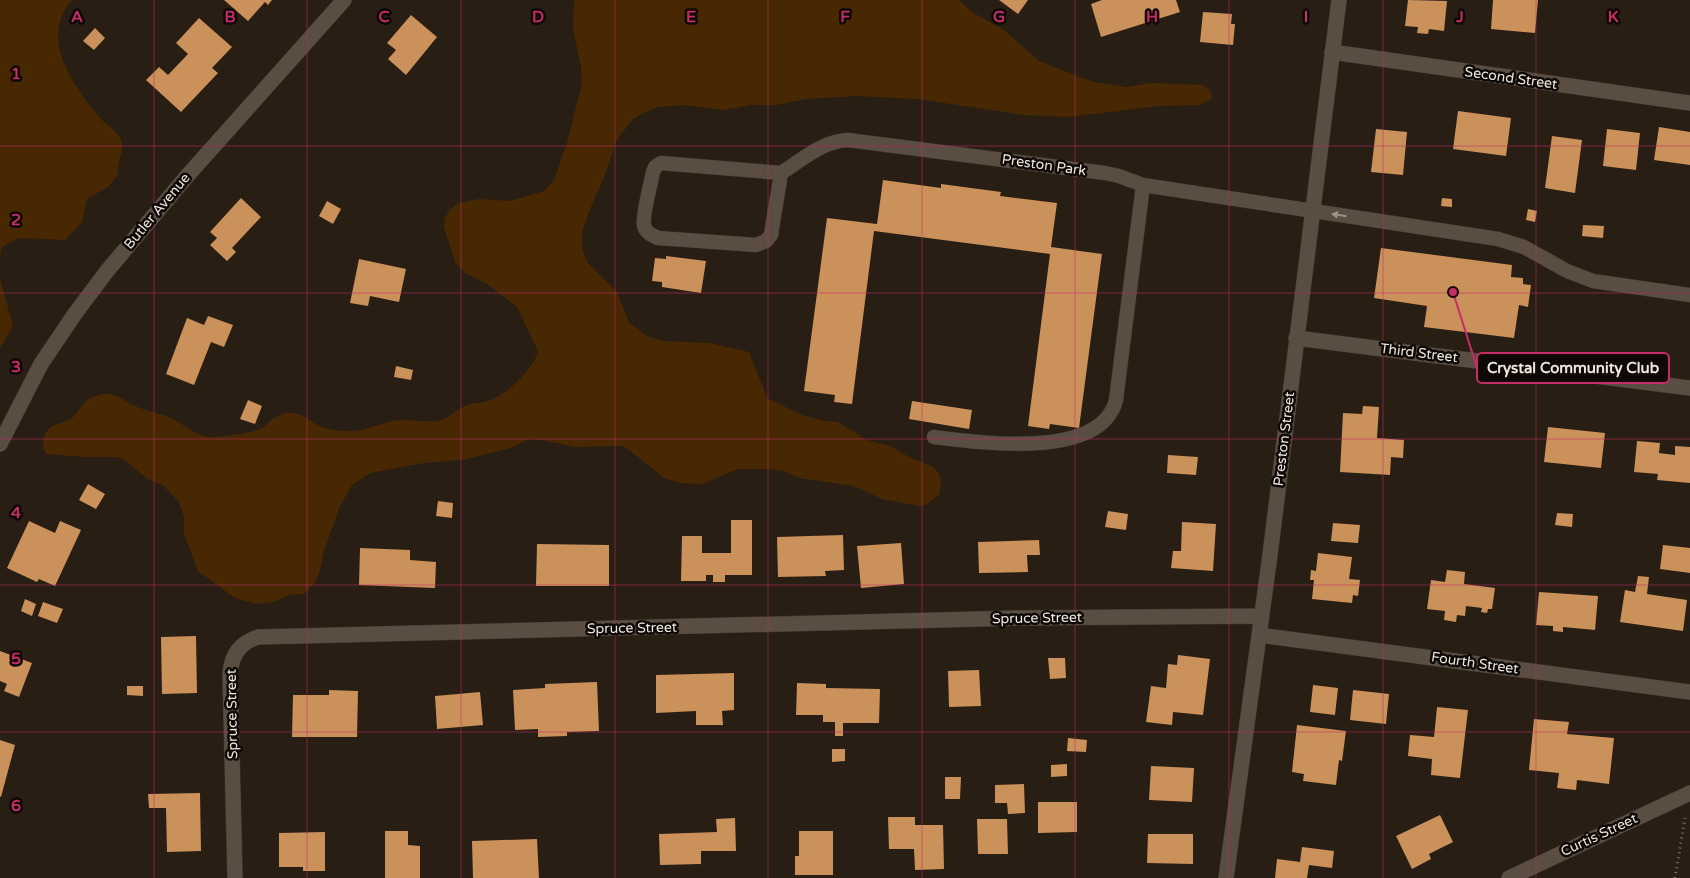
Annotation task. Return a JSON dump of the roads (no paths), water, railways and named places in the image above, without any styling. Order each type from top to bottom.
[{"type":"street","name":"Butler Avenue","points":[[0,444],[41,364],[107,270],[188,174],[344,0]]},
{"type":"street","name":"Preston Street","points":[[1226,878],[1259,634],[1339,0]]},
{"type":"street","name":"Second Street","points":[[1332,52],[1690,104]]},
{"type":"street","name":"Third Street","points":[[1296,338],[1690,388]]},
{"type":"street","name":"Spruce Street","points":[[235,878],[230,673],[233,659],[240,647],[245,642],[258,637],[1018,618],[1261,616]]},
{"type":"street","name":"Fourth Street","points":[[1259,634],[1690,692]]},
{"type":"street","name":"Curtis Street","points":[[1509,878],[1690,792]]},
{"type":"lane","name":"Preston Park","points":[[781,173],[827,144],[837,140],[848,140],[1112,174],[1143,185],[1507,241],[1524,246],[1567,271],[1593,281],[1690,295]]},
{"type":"lane","points":[[666,163],[781,173],[773,232],[769,238],[760,244],[658,238],[649,234],[644,225],[653,172],[654,168],[659,164],[666,163]]},
{"type":"lane","points":[[934,437],[997,444],[1052,442],[1086,433],[1106,420],[1114,411],[1143,185]]},
{"type":"place","name":"Crystal Community Club","points":[[1453,292]]}]
